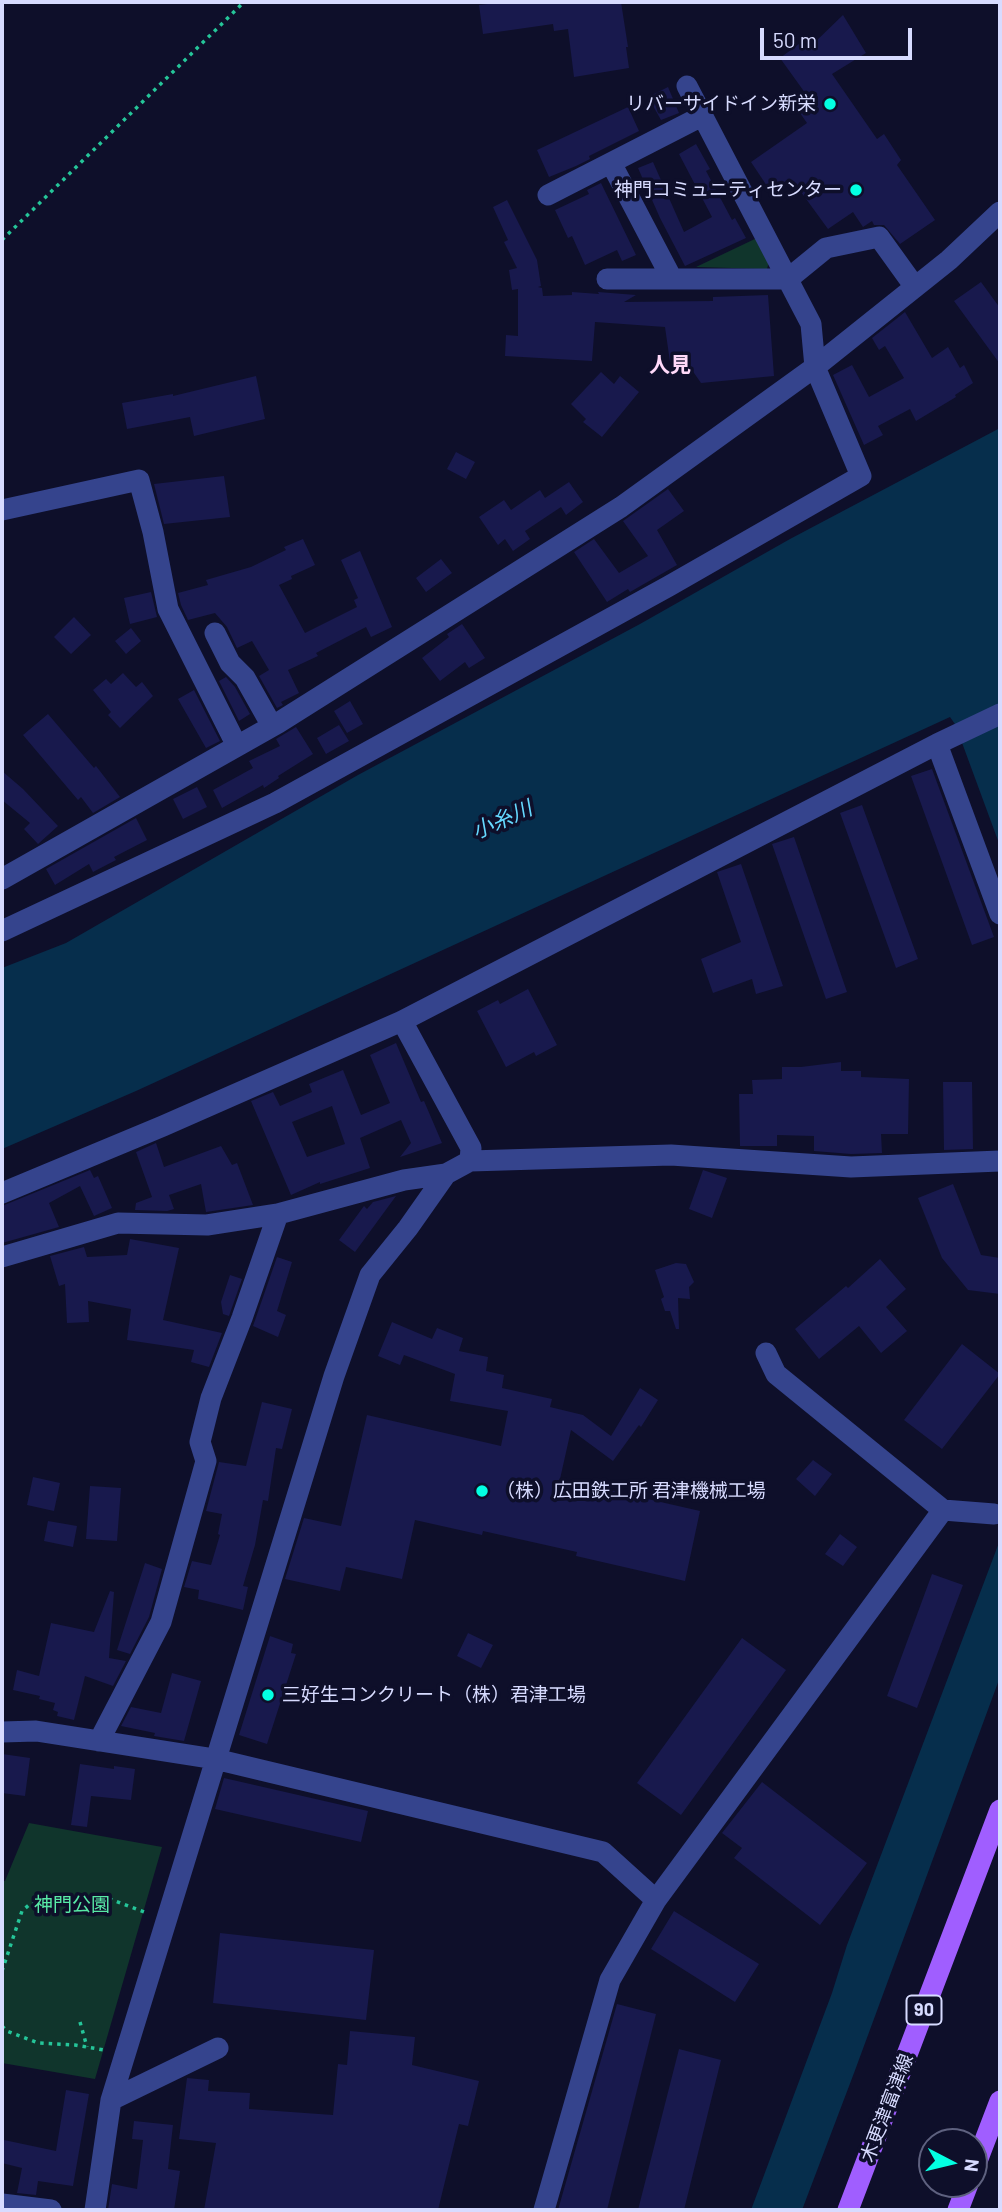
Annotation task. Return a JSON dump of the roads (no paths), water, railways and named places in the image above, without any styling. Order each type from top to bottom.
[{"type":"main road","name":"木更津富津線","points":[[848,2210],[1000,1810]]},
{"type":"main road","points":[[988,2132],[1000,2101]]},
{"type":"street","points":[[2,931],[275,803],[861,476],[815,367],[811,324],[687,86]]},
{"type":"street","points":[[548,195],[702,116]]},
{"type":"street","points":[[611,163],[672,279]]},
{"type":"street","points":[[2,879],[272,726],[621,507],[815,367],[949,261],[1000,212]]},
{"type":"street","points":[[607,279],[788,279],[825,248],[879,237],[915,287]]},
{"type":"street","points":[[2,510],[139,480],[153,532],[168,609],[237,747]]},
{"type":"street","points":[[215,632],[230,663],[246,678],[272,726]]},
{"type":"street","points":[[2,1193],[402,1021],[944,740],[1000,714]]},
{"type":"street","points":[[944,740],[1000,914]]},
{"type":"street","points":[[402,1021],[471,1148],[470,1161]]},
{"type":"street","points":[[2,1257],[118,1223],[207,1225],[278,1214],[404,1180],[446,1174],[470,1161],[671,1155],[852,1167],[1000,1161]]},
{"type":"street","points":[[94,2210],[111,2100],[334,1376],[370,1275],[408,1228],[446,1174]]},
{"type":"street","points":[[99,1741],[161,1622],[206,1461],[200,1442],[211,1398],[278,1214]]},
{"type":"street","points":[[766,1353],[776,1374],[943,1510],[995,1514]]},
{"type":"street","points":[[544,2210],[610,1979],[656,1900],[943,1510]]},
{"type":"street","points":[[2,1732],[36,1731],[215,1759],[603,1852],[656,1900]]},
{"type":"street","points":[[111,2100],[218,2048]]},
{"type":"street","points":[[2,2204],[51,2210]]},
{"type":"water","name":"小糸川","points":[[1000,428],[1000,706],[957,727],[950,717],[136,1091],[2,1149],[2,968],[66,943],[358,775],[640,624],[790,539]]},
{"type":"water","points":[[1000,723],[1000,846],[961,740]]},
{"type":"water","points":[[1000,1540],[1000,1677],[854,2073],[802,2210],[751,2210],[832,1993],[847,1945]]},
{"type":"place","name":"リバーサイドイン新栄","points":[[830,104]]},
{"type":"place","name":"神門コミュニティセンター","points":[[856,190]]},
{"type":"place","name":"（株）広田鉄工所 君津機械工場","points":[[482,1491]]},
{"type":"place","name":"三好生コンクリート（株）君津工場","points":[[268,1695]]},
{"type":"district","name":"人見","points":[[670,365]]},
{"type":"park label","name":"神門公園","points":[[72,1905]]}]
